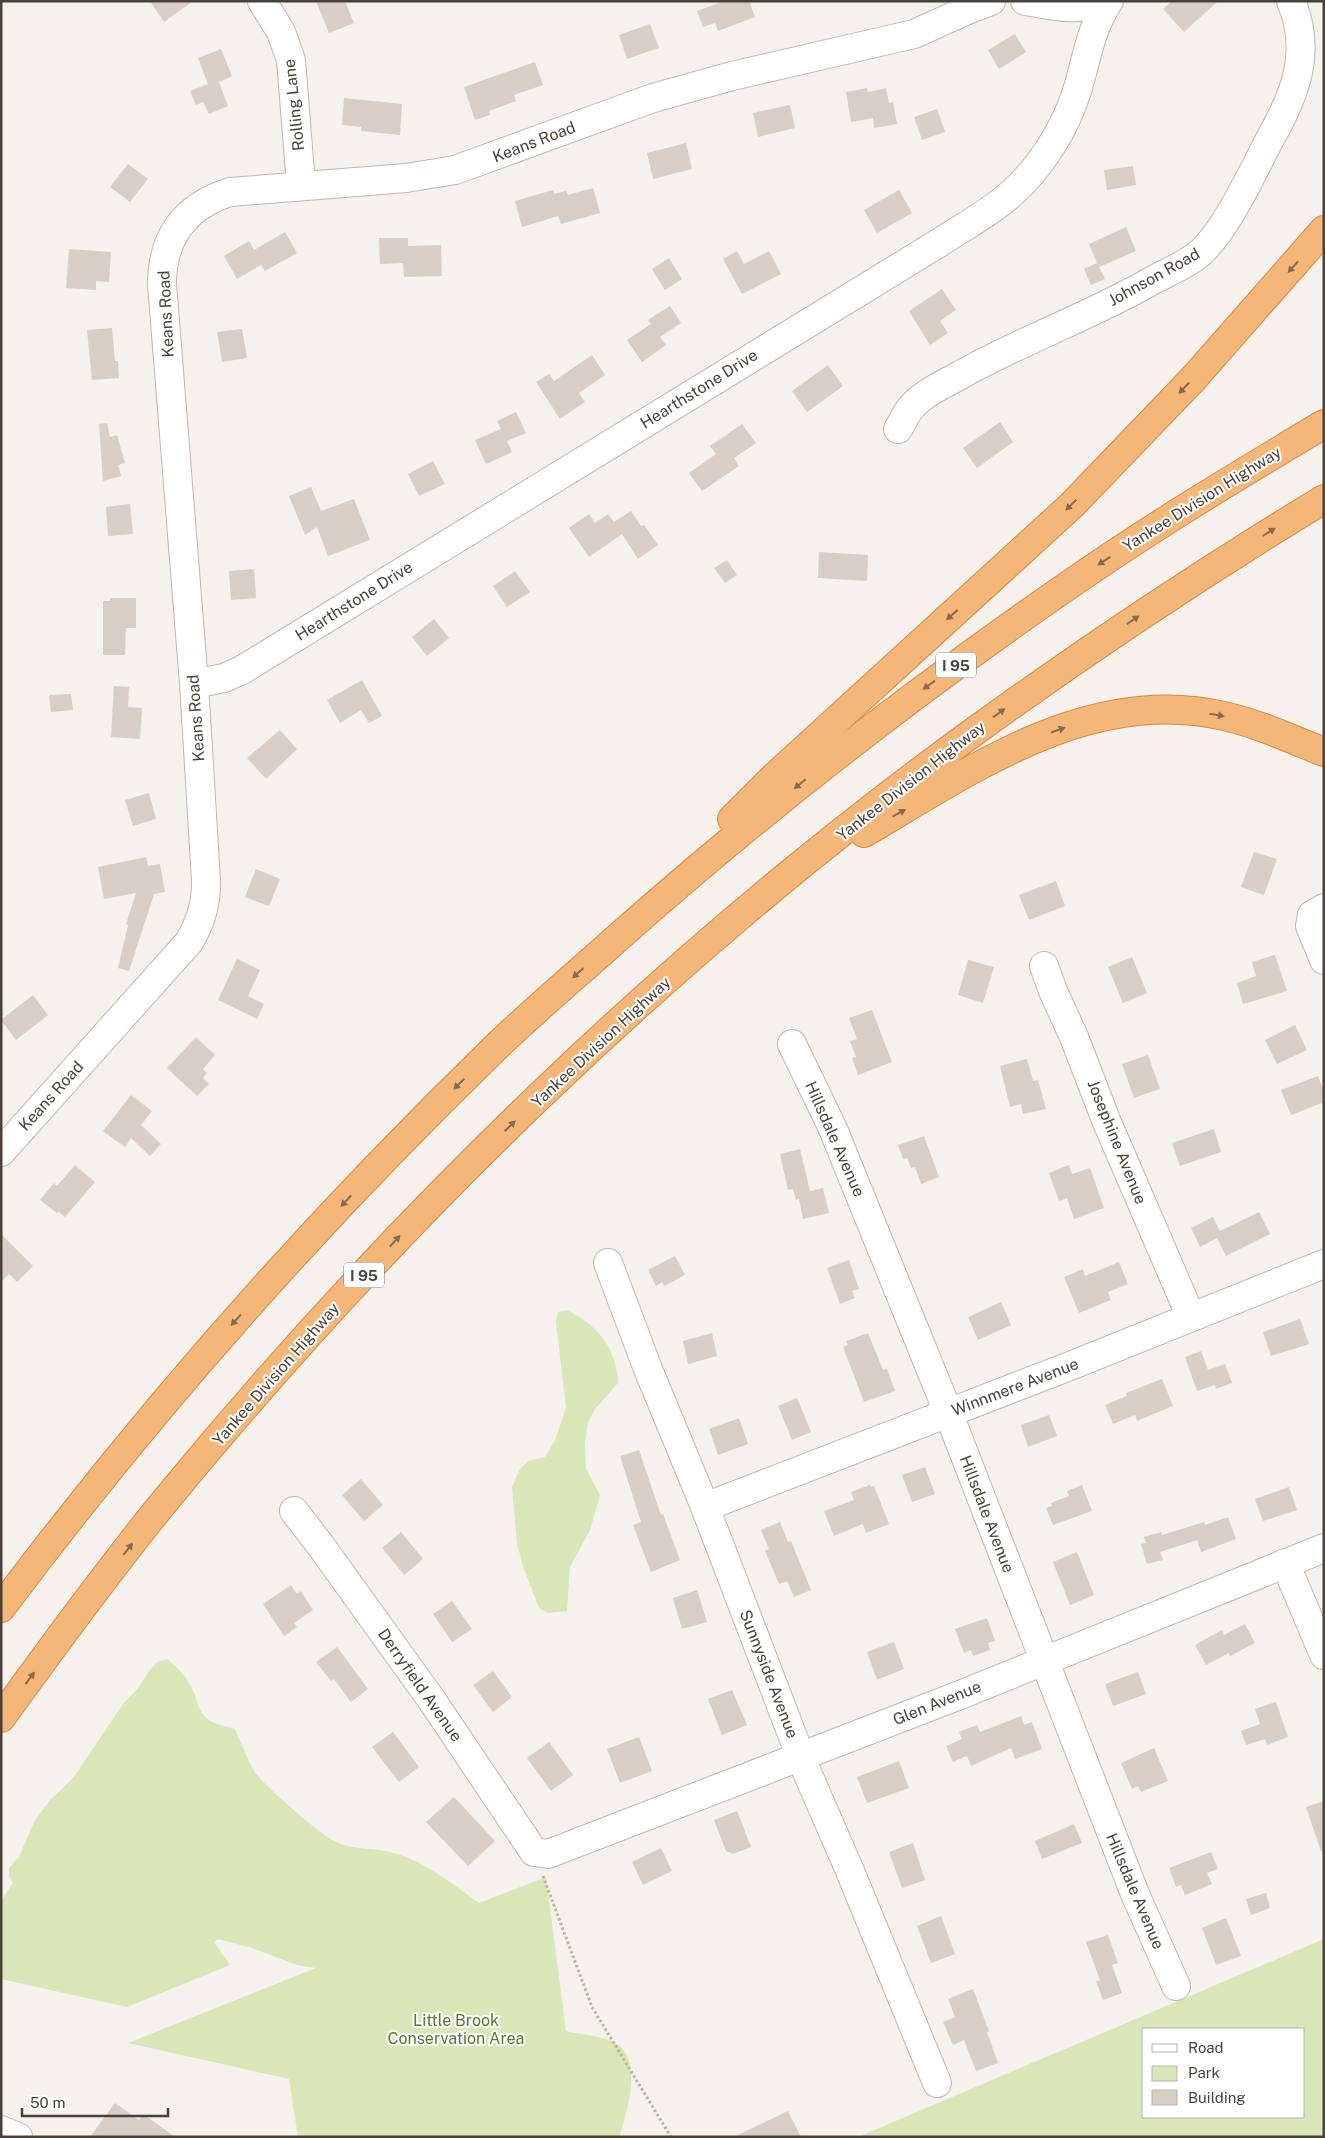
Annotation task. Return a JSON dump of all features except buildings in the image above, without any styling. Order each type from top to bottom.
[{"type":"highway","points":[[614,941],[772,779],[994,578],[1078,499],[1193,379],[1324,230]]},
{"type":"highway","name":"Yankee Division Highway","points":[[1,1608],[101,1479],[176,1388],[302,1248],[397,1147],[495,1048],[614,941],[701,864],[842,750],[929,684],[1107,559],[1324,424]]},
{"type":"highway","name":"Yankee Division Highway","points":[[1,1718],[63,1633],[159,1508],[244,1408],[368,1271],[466,1170],[590,1049],[781,882],[942,756],[1069,663],[1175,592],[1324,499]]},
{"type":"highway","points":[[781,882],[1006,752],[1055,731],[1108,715],[1157,710],[1211,714],[1260,727],[1324,752]]},
{"type":"street","name":"Rolling Lane","points":[[262,1],[281,32],[291,60],[302,185]]},
{"type":"street","name":"Keans Road","points":[[1,1152],[183,949],[198,926],[204,908],[207,889],[194,684],[162,284],[164,257],[172,237],[183,220],[204,202],[230,192],[414,177],[455,170],[497,157],[638,103],[732,76],[914,34],[970,8],[991,1]]},
{"type":"street","points":[[1025,1],[1078,7],[1093,5],[1102,1]]},
{"type":"street","name":"Hearthstone Drive","points":[[194,684],[224,678],[242,670],[994,206],[1012,193],[1033,170],[1060,131],[1077,92],[1100,17],[1109,1]]},
{"type":"street","name":"Johnson Road","points":[[898,430],[910,409],[926,394],[995,356],[1137,290],[1195,257],[1210,243],[1227,217],[1286,111],[1294,91],[1299,70],[1301,48],[1298,26],[1291,1]]},
{"type":"street","points":[[1317,913],[1310,926],[1324,960]]},
{"type":"street","name":"Josephine Avenue","points":[[1044,966],[1106,1120],[1191,1317]]},
{"type":"street","name":"Hillsdale Avenue","points":[[792,1044],[833,1129],[948,1412],[1135,1894],[1176,1986]]},
{"type":"street","name":"Sunnyside Avenue","points":[[608,1263],[648,1369],[705,1507],[800,1757],[850,1871],[936,2083]]},
{"type":"street","name":"Winnmere Avenue","points":[[705,1507],[1324,1264]]},
{"type":"street","name":"Derryfield Avenue","points":[[294,1511],[541,1853]]},
{"type":"street","name":"Glen Avenue","points":[[541,1853],[800,1757],[1324,1548]]},
{"type":"street","points":[[1285,1563],[1324,1655]]},
{"type":"street","points":[[1,2130],[18,2137]]},
{"type":"path","points":[[541,1853],[592,2007],[671,2137]]},
{"type":"green space","points":[[567,1310],[596,1330],[603,1339],[614,1359],[618,1383],[595,1409],[588,1422],[585,1443],[586,1469],[600,1495],[590,1530],[570,1567],[567,1611],[548,1613],[539,1608],[523,1566],[517,1543],[512,1487],[519,1471],[528,1461],[545,1457],[555,1440],[566,1408],[556,1322],[558,1312]]},
{"type":"green space","name":"Little Brook Conservation Area","points":[[167,1659],[180,1671],[188,1682],[203,1715],[212,1722],[235,1729],[251,1766],[259,1777],[279,1797],[327,1837],[341,1844],[387,1851],[406,1857],[438,1874],[479,1903],[546,1877],[566,2031],[609,2040],[624,2051],[629,2061],[631,2087],[619,2137],[298,2137],[289,2079],[128,2043],[316,1968],[297,1965],[252,1948],[218,1939],[214,1942],[230,1965],[127,2007],[1,1979],[1,1901],[13,1883],[9,1876],[9,1868],[19,1857],[34,1822],[50,1800],[74,1777],[123,1704],[138,1688],[150,1670],[157,1662]]},
{"type":"green space","points":[[1324,1939],[1324,2137],[858,2137]]}]
